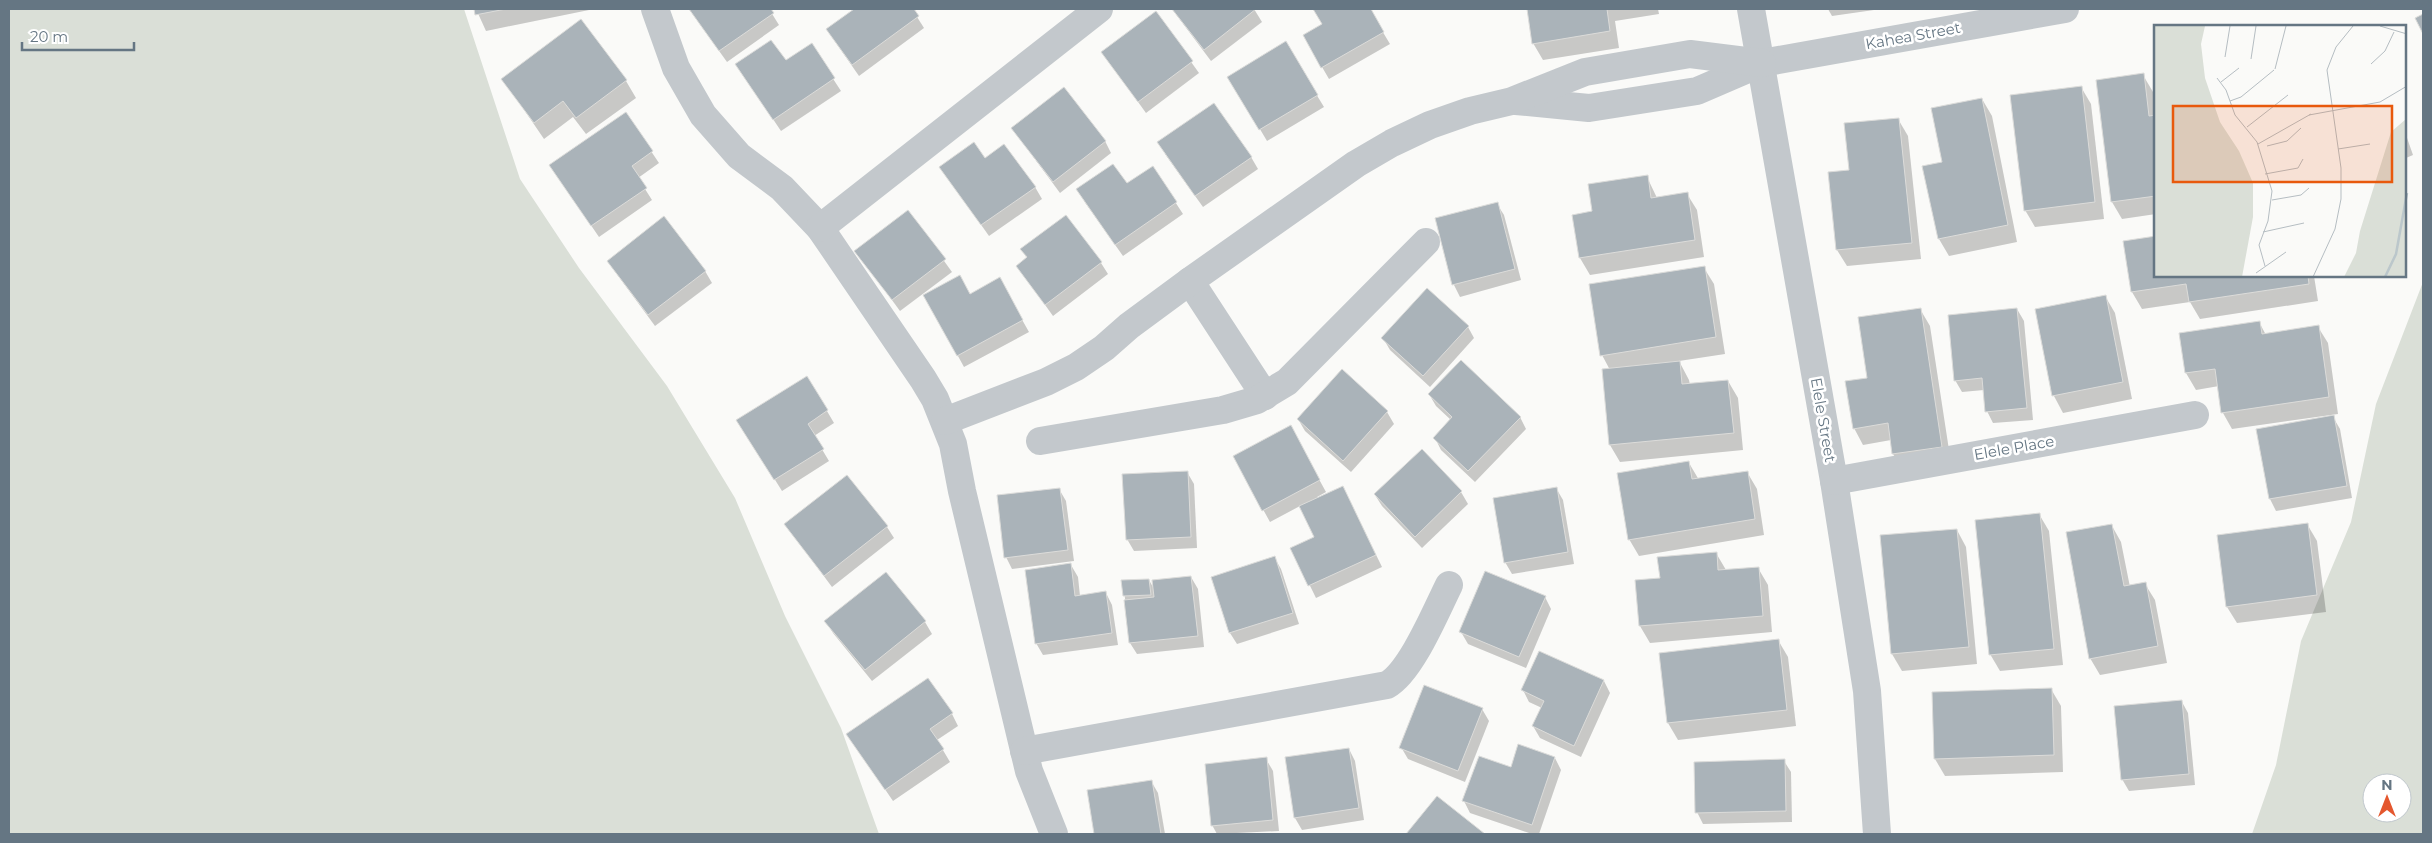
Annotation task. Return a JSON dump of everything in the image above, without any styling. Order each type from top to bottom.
[{"type":"street","points":[[655,9],[676,68],[703,115],[739,156],[782,188],[820,228],[923,379],[945,421],[953,444],[962,491],[1029,771],[1054,834]]},
{"type":"street","points":[[820,228],[1099,9]]},
{"type":"street","name":"Elele Street","points":[[1751,9],[1834,481],[1866,691],[1877,834]]},
{"type":"street","name":"Kahea Street","points":[[1762,64],[2065,9]]},
{"type":"street","points":[[945,421],[1046,382],[1076,367],[1104,348],[1129,326],[1190,281],[1356,164],[1392,143],[1430,125],[1470,111],[1512,101],[1585,72],[1690,54],[1762,64]]},
{"type":"street","points":[[1512,101],[1589,108],[1697,91],[1762,64]]},
{"type":"street","points":[[1040,441],[1223,410],[1240,406],[1265,396],[1287,382],[1300,370],[1426,242]]},
{"type":"street","points":[[1190,281],[1265,396]]},
{"type":"street","name":"Elele Place","points":[[1834,481],[2194,416]]},
{"type":"street","points":[[1024,751],[1386,685],[1395,680],[1406,668],[1450,585]]},
{"type":"shaded area","points":[[9,9],[464,9],[520,179],[579,268],[667,386],[735,498],[785,616],[841,728],[879,834],[9,834]]},
{"type":"shaded area","points":[[2423,282],[2423,834],[2252,834],[2276,765],[2301,641],[2351,522],[2376,404]]},
{"type":"building","points":[[474,9],[506,9],[475,15]]},
{"type":"building","points":[[689,9],[771,9],[774,13],[719,51]]},
{"type":"building","points":[[854,9],[914,9],[919,16],[852,65],[826,29]]},
{"type":"building","points":[[1172,9],[1256,9],[1204,50]]},
{"type":"building","points":[[1313,9],[1371,9],[1384,32],[1321,68],[1303,35],[1322,24]]},
{"type":"building","points":[[1527,9],[1607,9],[1610,31],[1532,44]]},
{"type":"building","points":[[1156,11],[1193,61],[1138,102],[1101,52]]},
{"type":"building","points":[[2423,14],[2423,34],[2415,18]]},
{"type":"building","points":[[581,19],[627,80],[576,118],[563,101],[534,123],[501,79]]},
{"type":"building","points":[[771,40],[786,60],[812,43],[835,78],[773,120],[735,64]]},
{"type":"building","points":[[1286,41],[1318,95],[1259,130],[1227,77]]},
{"type":"building","points":[[2144,73],[2149,116],[2154,115],[2154,196],[2111,202],[2096,80]]},
{"type":"building","points":[[2082,86],[2095,202],[2024,211],[2010,95]]},
{"type":"building","points":[[1064,87],[1106,141],[1053,182],[1011,128]]},
{"type":"building","points":[[1982,98],[2008,225],[1938,239],[1922,166],[1942,162],[1931,108]]},
{"type":"building","points":[[1214,103],[1252,157],[1195,196],[1157,142]]},
{"type":"building","points":[[626,112],[653,151],[632,166],[647,188],[591,226],[549,165]]},
{"type":"building","points":[[1899,118],[1912,243],[1836,250],[1828,172],[1849,170],[1844,123]]},
{"type":"building","points":[[974,142],[985,158],[1004,144],[1036,187],[981,225],[939,167]]},
{"type":"building","points":[[1113,164],[1127,183],[1153,166],[1177,202],[1115,245],[1076,189]]},
{"type":"building","points":[[1648,175],[1651,198],[1688,192],[1695,240],[1579,258],[1572,215],[1592,211],[1588,184]]},
{"type":"building","points":[[1498,202],[1515,269],[1452,285],[1435,218]]},
{"type":"building","points":[[908,210],[946,259],[892,300],[854,251]]},
{"type":"building","points":[[1066,215],[1102,262],[1045,305],[1016,266],[1027,257],[1020,249]]},
{"type":"building","points":[[664,216],[706,271],[648,315],[607,261]]},
{"type":"building","points":[[2154,236],[2154,278],[2308,278],[2309,284],[2189,302],[2186,284],[2131,292],[2123,241]]},
{"type":"building","points":[[1705,266],[1716,337],[1600,356],[1589,284]]},
{"type":"building","points":[[960,275],[970,294],[1000,277],[1023,320],[957,356],[923,295]]},
{"type":"building","points":[[1427,288],[1469,326],[1423,376],[1381,338]]},
{"type":"building","points":[[2106,295],[2123,382],[2052,396],[2035,309]]},
{"type":"building","points":[[1921,308],[1942,447],[1892,454],[1888,423],[1853,429],[1845,381],[1867,378],[1858,317]]},
{"type":"building","points":[[2017,308],[2027,408],[1985,412],[1982,378],[1954,381],[1948,315]]},
{"type":"building","points":[[2260,321],[2262,334],[2319,325],[2329,397],[2221,413],[2215,369],[2185,373],[2179,333]]},
{"type":"building","points":[[1461,360],[1521,417],[1468,471],[1433,438],[1452,417],[1428,394]]},
{"type":"building","points":[[1680,361],[1682,384],[1728,380],[1734,433],[1609,445],[1602,369]]},
{"type":"building","points":[[1342,369],[1388,411],[1343,461],[1297,419]]},
{"type":"building","points":[[807,376],[828,410],[808,424],[824,449],[774,480],[736,420]]},
{"type":"building","points":[[2334,415],[2347,486],[2269,499],[2256,429]]},
{"type":"building","points":[[1291,425],[1320,480],[1262,511],[1233,456]]},
{"type":"building","points":[[1422,449],[1462,491],[1415,537],[1374,494]]},
{"type":"building","points":[[1689,461],[1692,479],[1748,471],[1755,519],[1628,540],[1617,473]]},
{"type":"building","points":[[1188,471],[1191,537],[1126,540],[1122,474]]},
{"type":"building","points":[[847,475],[888,526],[824,576],[784,524]]},
{"type":"building","points":[[1343,486],[1376,555],[1308,586],[1290,548],[1314,537],[1299,506]]},
{"type":"building","points":[[1557,487],[1568,552],[1504,563],[1493,498]]},
{"type":"building","points":[[1060,488],[1068,550],[1004,558],[997,495]]},
{"type":"building","points":[[2040,513],[2054,649],[1989,655],[1975,520]]},
{"type":"building","points":[[2308,523],[2317,595],[2226,607],[2217,535]]},
{"type":"building","points":[[2112,524],[2124,586],[2146,582],[2158,646],[2089,659],[2066,532]]},
{"type":"building","points":[[1957,529],[1969,647],[1891,654],[1880,535]]},
{"type":"building","points":[[1717,552],[1718,570],[1759,567],[1763,616],[1639,626],[1635,580],[1660,578],[1657,557]]},
{"type":"building","points":[[1275,556],[1293,613],[1229,633],[1211,577]]},
{"type":"building","points":[[1071,563],[1075,596],[1106,591],[1112,633],[1035,644],[1025,570]]},
{"type":"building","points":[[1485,571],[1546,596],[1519,657],[1459,632]]},
{"type":"building","points":[[886,572],[926,621],[865,670],[824,621]]},
{"type":"building","points":[[1191,576],[1198,636],[1129,643],[1124,600],[1154,597],[1152,580]]},
{"type":"building","points":[[1149,579],[1151,595],[1123,596],[1121,580]]},
{"type":"building","points":[[1779,639],[1787,710],[1667,723],[1659,653]]},
{"type":"building","points":[[1539,651],[1604,680],[1574,746],[1532,726],[1544,701],[1521,690]]},
{"type":"building","points":[[928,678],[953,713],[930,729],[944,749],[885,790],[846,734]]},
{"type":"building","points":[[1424,685],[1483,708],[1458,771],[1399,748]]},
{"type":"building","points":[[2052,688],[2054,755],[1934,759],[1932,692]]},
{"type":"building","points":[[2182,700],[2189,774],[2121,780],[2114,706]]},
{"type":"building","points":[[1518,744],[1555,757],[1532,825],[1462,801],[1479,756],[1511,767]]},
{"type":"building","points":[[1349,748],[1359,808],[1294,818],[1285,757]]},
{"type":"building","points":[[1267,757],[1273,820],[1211,826],[1205,764]]},
{"type":"building","points":[[1785,759],[1786,811],[1695,813],[1694,762]]},
{"type":"building","points":[[1152,780],[1161,834],[1094,834],[1087,790]]},
{"type":"building","points":[[1437,796],[1485,834],[1406,834]]}]
